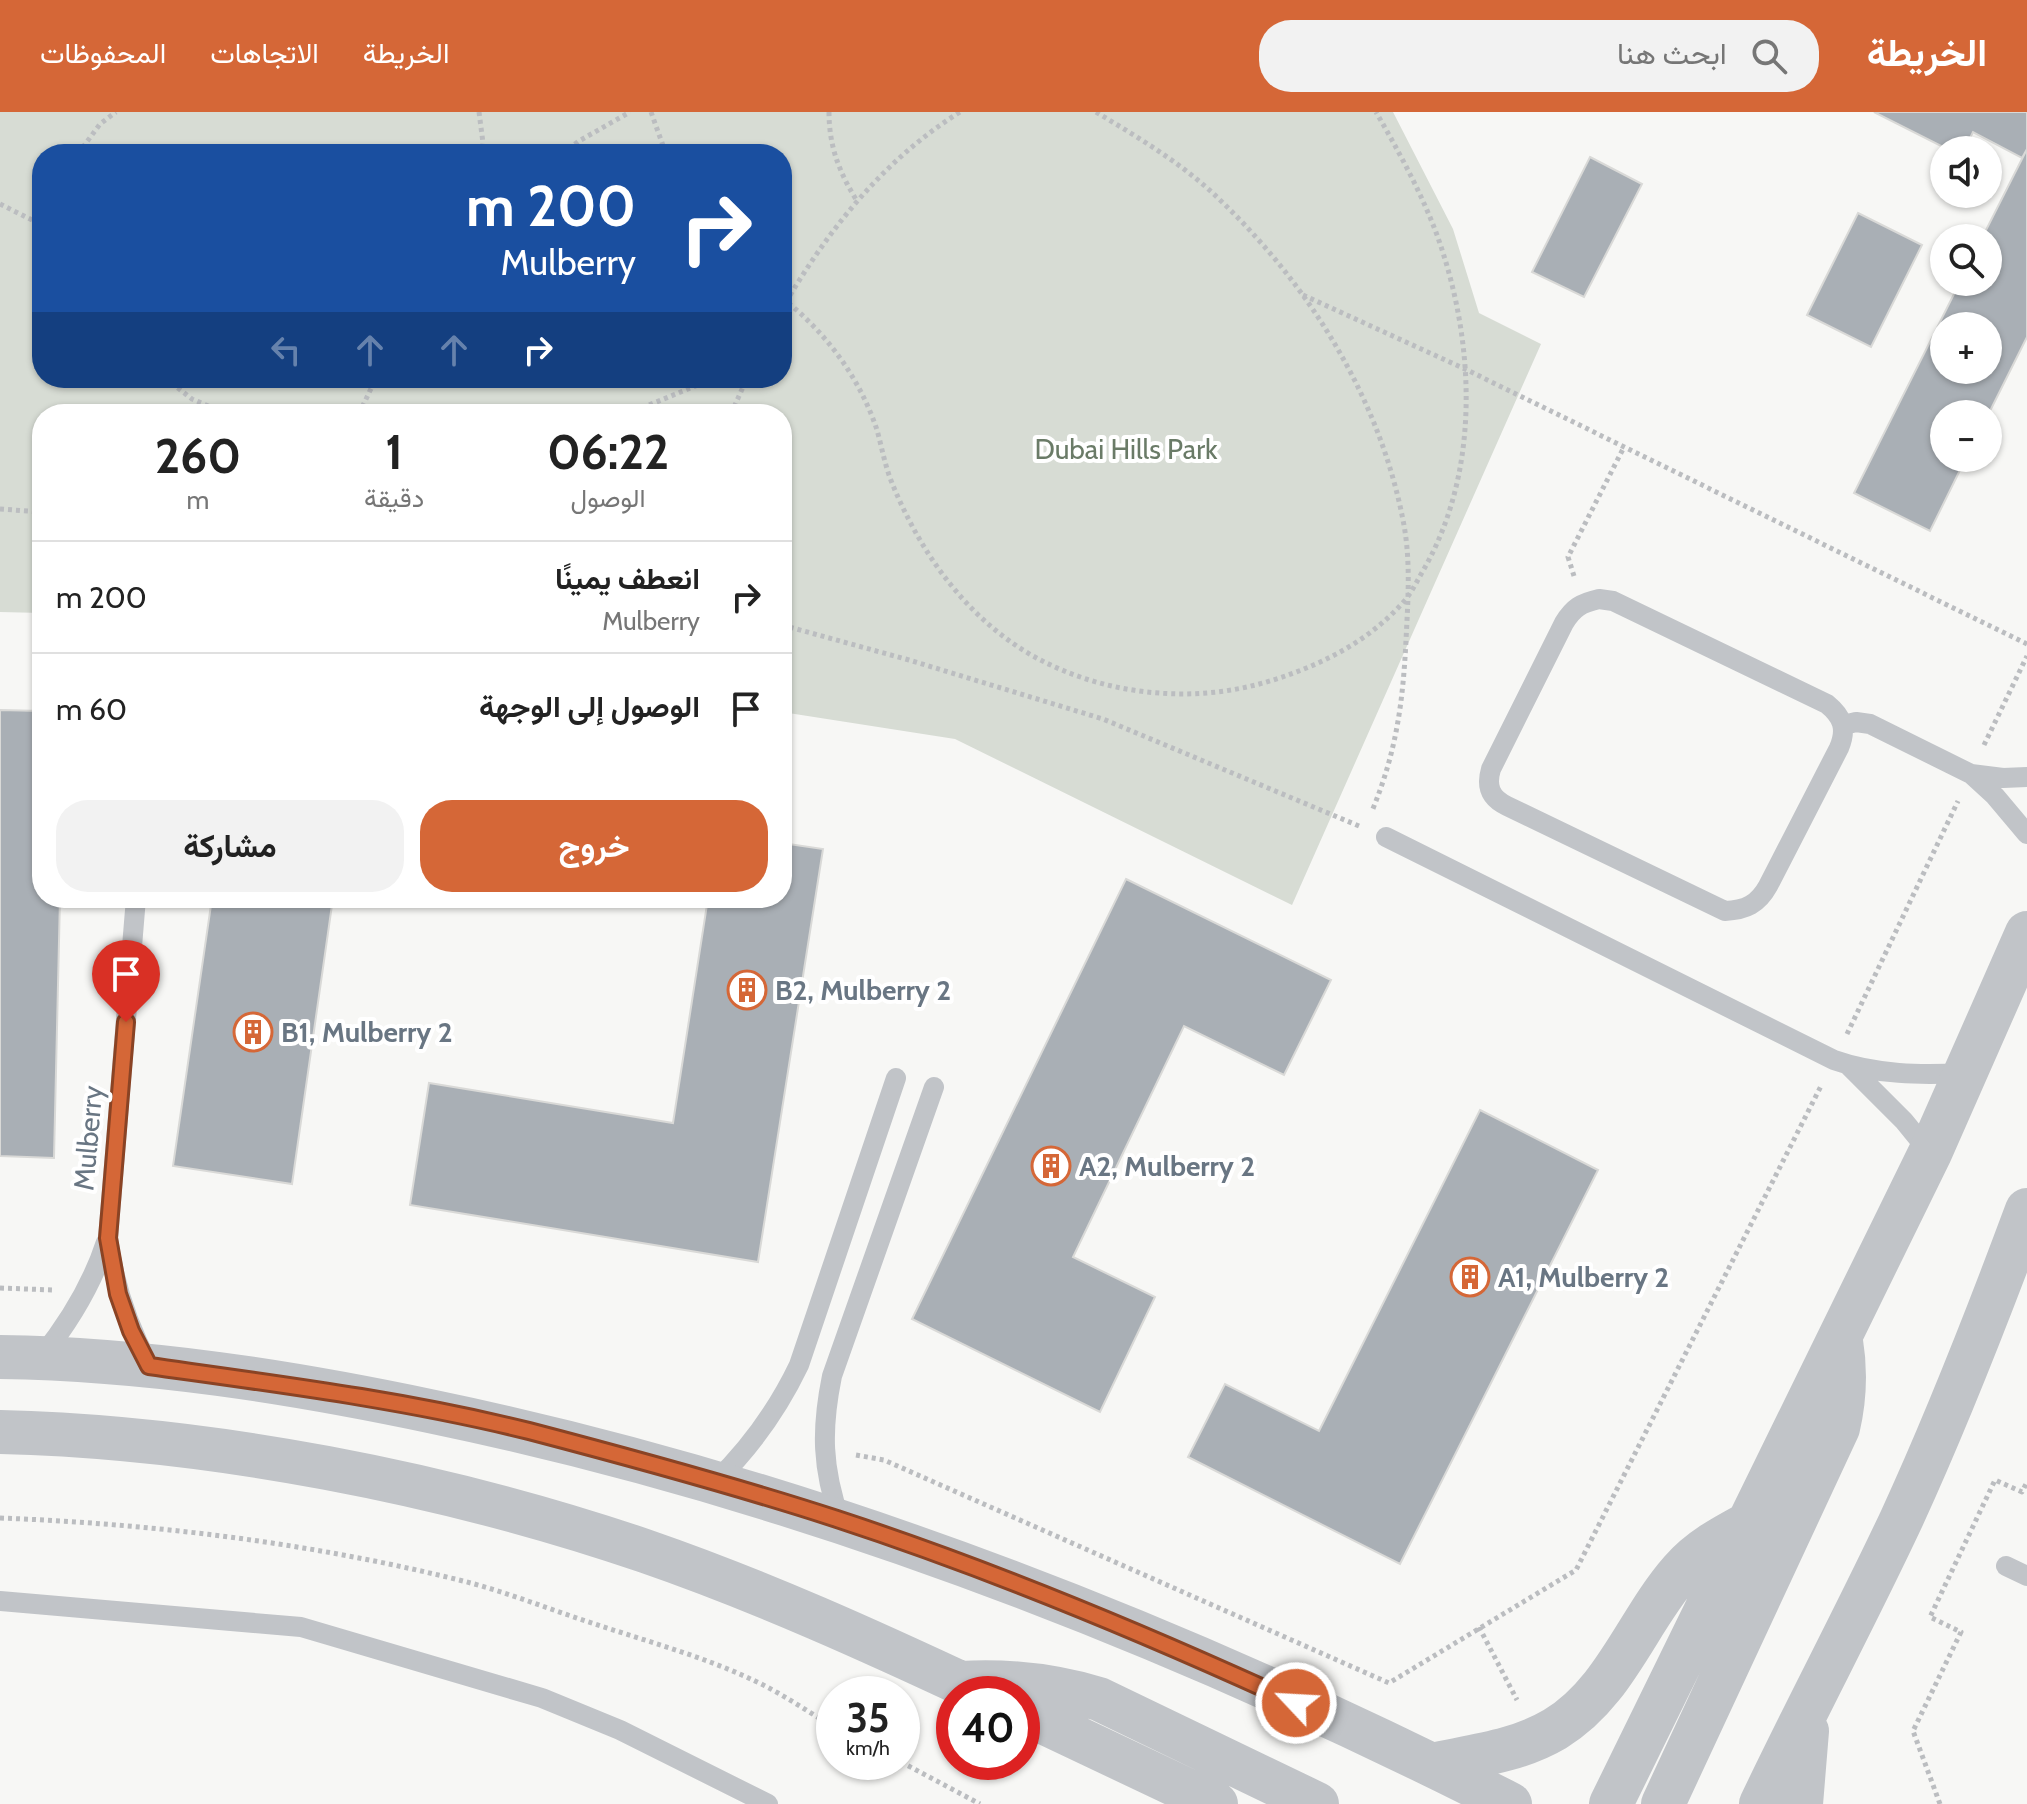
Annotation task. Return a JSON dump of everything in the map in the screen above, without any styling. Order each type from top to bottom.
[{"type":"street","points":[[1611,1804],[1930,1153],[2027,933]]},
{"type":"street","points":[[1761,1804],[1899,1523],[1947,1417],[2027,1210]]},
{"type":"street","points":[[1663,1804],[1838,1428],[1845,1382],[1840,1339]]},
{"type":"street","points":[[21,1357],[149,1366],[340,1392],[528,1431],[714,1482],[840,1520],[1089,1614],[1241,1678],[1510,1804]]},
{"type":"street","points":[[0,1432],[135,1442],[264,1458],[392,1482],[519,1512],[644,1551],[766,1596],[945,1676]]},
{"type":"street","points":[[1432,1765],[1511,1748],[1559,1727],[1598,1693],[1655,1604],[1682,1569],[1712,1543],[1751,1522]]},
{"type":"street","points":[[1040,1685],[1099,1699],[1317,1804]]},
{"type":"street","points":[[1801,1804],[1811,1699]]},
{"type":"street","points":[[1040,1721],[1198,1799]]},
{"type":"lane","points":[[1599,599],[1613,601],[1838,712],[1844,725],[1844,737],[1762,898],[1751,906],[1725,911],[1496,801],[1490,791],[1488,780],[1491,769],[1564,623],[1572,611],[1584,602],[1599,599]]},
{"type":"lane","points":[[1844,725],[1856,722],[1870,724],[1971,774],[1995,796],[2027,834]]},
{"type":"lane","points":[[1971,774],[2027,777]]},
{"type":"lane","points":[[1386,837],[1842,1063],[1896,1112],[1930,1153]]},
{"type":"lane","name":"Mulberry","points":[[135,908],[108,1238],[118,1294],[131,1331],[149,1366]]},
{"type":"lane","points":[[1842,1063],[1913,1074],[1965,1073]]},
{"type":"lane","points":[[714,1482],[763,1430],[799,1365],[896,1078]]},
{"type":"lane","points":[[840,1520],[829,1488],[824,1449],[824,1414],[832,1376],[934,1087]]},
{"type":"lane","name":"Mulberry","points":[[21,1357],[66,1326],[86,1292],[108,1238]]},
{"type":"lane","points":[[2006,1566],[2027,1576]]},
{"type":"lane","points":[[0,1601],[301,1627],[542,1698],[620,1730],[768,1804]]},
{"type":"path","points":[[85,144],[100,124],[116,112]]},
{"type":"path","points":[[479,112],[483,144]]},
{"type":"path","points":[[575,144],[630,112]]},
{"type":"path","points":[[651,112],[662,144]]},
{"type":"path","points":[[829,112],[834,155],[857,201]]},
{"type":"path","points":[[792,288],[831,232],[879,176],[960,112]]},
{"type":"path","points":[[1096,112],[1157,149],[1217,198],[1272,254],[1319,317],[1358,386],[1386,459],[1403,520],[1408,560],[1404,694],[1396,740],[1383,785],[1365,828]]},
{"type":"path","points":[[792,307],[825,337],[855,380],[876,428],[890,478],[913,532],[945,580],[986,621],[1032,655],[1085,679],[1141,692],[1196,693],[1248,688],[1298,672],[1347,650],[1408,597],[1437,545],[1457,487],[1466,427],[1465,369],[1456,309],[1437,237],[1408,167],[1376,112]]},
{"type":"path","points":[[0,204],[32,220]]},
{"type":"path","points":[[1302,294],[1465,369],[2027,644]]},
{"type":"path","points":[[178,388],[204,404]]},
{"type":"path","points":[[651,404],[691,388]]},
{"type":"path","points":[[1584,602],[1568,557],[1624,447]]},
{"type":"path","points":[[0,509],[32,511]]},
{"type":"path","points":[[792,628],[1103,719],[1386,837]]},
{"type":"path","points":[[824,1449],[884,1460],[1389,1683],[1576,1570],[1842,1063],[2027,656]]},
{"type":"path","points":[[0,1288],[86,1292]]},
{"type":"path","points":[[1940,1804],[1913,1731],[1961,1632],[1930,1617],[1995,1480],[2022,1492],[2027,1482]]},
{"type":"path","points":[[0,1518],[75,1521],[271,1543],[465,1581],[730,1670],[771,1689],[816,1716]]},
{"type":"path","points":[[920,1772],[980,1804]]},
{"type":"green space","name":"Dubai Hills Park","points":[[0,112],[1393,112],[1453,229],[1479,313],[1541,344],[1292,905],[955,739],[792,714],[792,404],[32,404],[32,613],[0,612]]},
{"type":"building","points":[[1874,112],[2027,112],[2027,149],[2022,158],[2002,147],[2002,136],[1981,136],[1973,132],[1971,136],[1930,136],[1930,140]]},
{"type":"building","points":[[2027,149],[2027,337],[1996,400],[1930,400],[1930,472],[1959,472],[1930,531],[1854,493],[1930,342],[1930,384],[2002,384],[2002,312],[1945,312],[1953,296],[2002,296],[2002,224],[1989,224],[1997,208],[2002,208],[2002,198]]},
{"type":"building","points":[[1590,157],[1642,184],[1584,297],[1532,272]]},
{"type":"building","points":[[1858,213],[1922,245],[1871,347],[1807,315]]},
{"type":"building","points":[[0,710],[32,711],[32,908],[60,908],[54,1158],[0,1156]]},
{"type":"building","name":"B2, Mulberry 2","points":[[792,844],[823,849],[758,1262],[410,1205],[429,1083],[673,1123],[706,908],[792,908]]},
{"type":"building","name":"A2, Mulberry 2","points":[[1126,879],[1331,980],[1284,1075],[1184,1026],[1073,1257],[1155,1297],[1100,1412],[912,1319]]},
{"type":"building","name":"B1, Mulberry 2","points":[[211,908],[332,908],[292,1184],[173,1166]]},
{"type":"building","name":"A1, Mulberry 2","points":[[1480,1110],[1598,1170],[1400,1564],[1188,1457],[1225,1384],[1319,1431]]},
{"type":"place","name":"B2, Mulberry 2","points":[[747,990]]},
{"type":"place","name":"B1, Mulberry 2","points":[[253,1032]]},
{"type":"place","name":"A2, Mulberry 2","points":[[1051,1166]]},
{"type":"place","name":"A1, Mulberry 2","points":[[1470,1277]]},
{"type":"route","points":[[126,1022],[108,1238],[118,1294],[131,1331],[149,1366],[340,1392],[528,1431],[777,1500],[1014,1584],[1115,1624],[1296,1703]]}]
